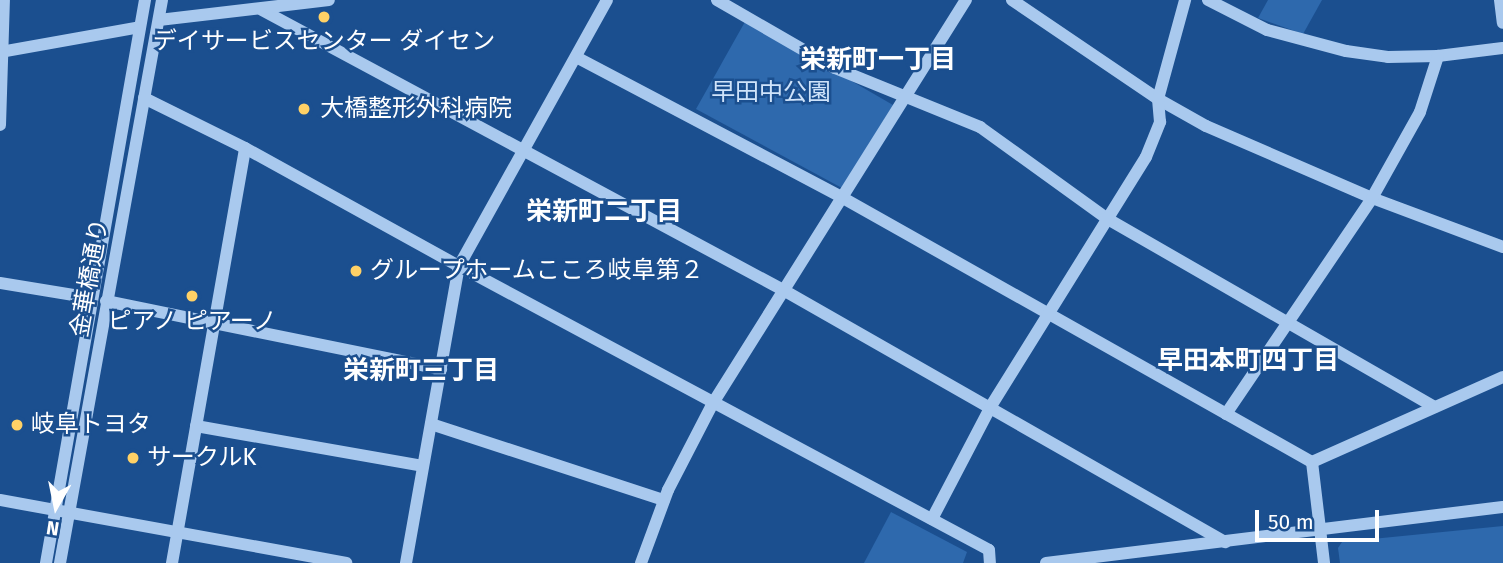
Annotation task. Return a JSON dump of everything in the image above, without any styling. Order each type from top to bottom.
[{"type":"street","points":[[0,125],[5,0]]},
{"type":"street","name":"金華橋通り","points":[[46,563],[145,0]]},
{"type":"street","name":"金華橋通り","points":[[60,563],[162,0]]},
{"type":"street","points":[[159,20],[262,10],[329,0]]},
{"type":"street","points":[[406,563],[459,267],[607,0]]},
{"type":"street","points":[[717,0],[835,68],[980,127],[1106,218],[1435,407]]},
{"type":"street","points":[[641,563],[664,500],[713,403],[907,99],[966,0]]},
{"type":"street","points":[[1012,0],[1158,99],[1206,126],[1372,198],[1503,247]]},
{"type":"street","points":[[932,519],[991,406],[1047,312],[1146,157],[1160,122],[1158,99],[1185,0]]},
{"type":"street","points":[[1208,0],[1241,19],[1303,41],[1388,57],[1438,56],[1503,48]]},
{"type":"street","points":[[1500,0],[1503,23]]},
{"type":"street","points":[[262,10],[785,291],[1226,542]]},
{"type":"street","points":[[1,52],[140,27]]},
{"type":"street","points":[[1226,414],[1372,198],[1420,112],[1438,56]]},
{"type":"street","points":[[576,57],[843,198],[1312,462]]},
{"type":"street","points":[[144,98],[246,148],[459,267],[989,550],[990,563]]},
{"type":"street","points":[[172,563],[246,148]]},
{"type":"street","points":[[0,283],[92,298]]},
{"type":"street","points":[[106,301],[441,369]]},
{"type":"street","points":[[1312,462],[1503,377]]},
{"type":"street","points":[[430,424],[664,500]]},
{"type":"street","points":[[196,425],[423,466]]},
{"type":"street","points":[[1312,462],[1324,563]]},
{"type":"street","points":[[0,500],[346,563]]},
{"type":"street","points":[[1046,563],[1503,507]]},
{"type":"green space","points":[[1268,0],[1322,0],[1303,34],[1258,18]]},
{"type":"green space","name":"早田中公園","points":[[746,20],[893,105],[842,188],[696,109]]},
{"type":"green space","points":[[891,512],[967,552],[963,563],[864,563]]},
{"type":"green space","points":[[1503,526],[1503,563],[1340,563],[1338,548],[1342,542]]},
{"type":"place","name":"デイサービスセンター ダイセン","points":[[324,17]]},
{"type":"place","name":"大橋整形外科病院","points":[[304,109]]},
{"type":"place","name":"グループホームこころ岐阜第２","points":[[356,271]]},
{"type":"place","name":"ピアノ ピアーノ","points":[[192,296]]},
{"type":"place","name":"岐阜トヨタ","points":[[17,425]]},
{"type":"place","name":"サークルK","points":[[133,458]]},
{"type":"district","name":"栄新町一丁目","points":[[878,60]]},
{"type":"district","name":"栄新町二丁目","points":[[604,212]]},
{"type":"district","name":"早田本町四丁目","points":[[1248,361]]},
{"type":"district","name":"栄新町三丁目","points":[[421,371]]}]
